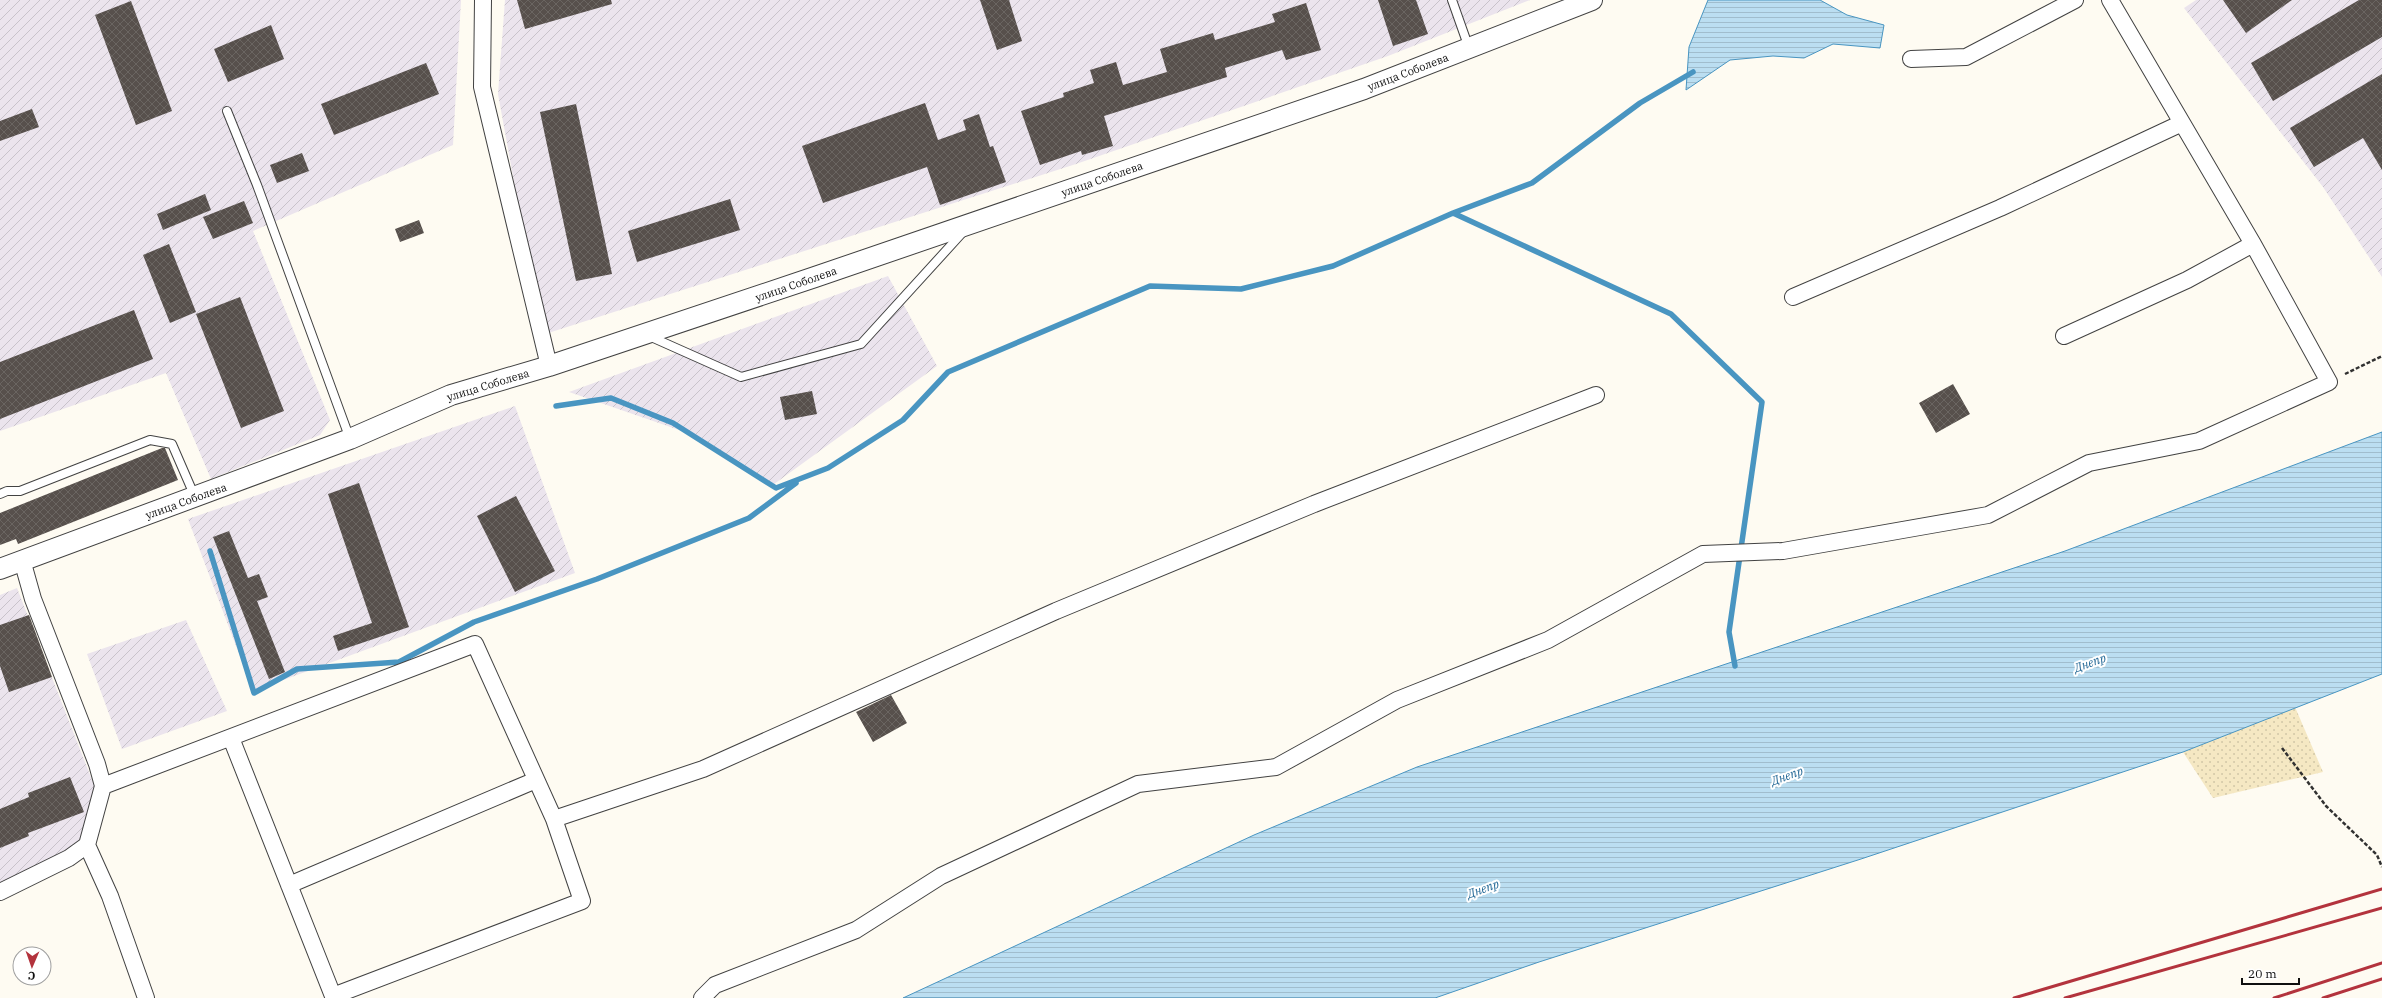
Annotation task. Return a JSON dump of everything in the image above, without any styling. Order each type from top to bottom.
[{"type":"street","points":[[483,0],[482,87],[549,366]]},
{"type":"street","name":"улица Соболева","points":[[0,568],[350,439],[451,395],[549,366],[645,334],[1364,89],[1592,0]]},
{"type":"street","points":[[1911,59],[1966,57],[2075,0]]},
{"type":"street","points":[[702,998],[715,985],[856,930],[941,876],[1138,784],[1276,767],[1397,700],[1548,640],[1703,554],[1783,551],[1884,535],[1988,515],[2089,463],[2199,441],[2329,382],[2253,244],[2110,0]]},
{"type":"street","points":[[1793,297],[2000,208],[2182,123]]},
{"type":"street","points":[[2064,336],[2187,280],[2253,244]]},
{"type":"street","points":[[554,819],[702,769],[1056,611],[1314,504],[1596,395]]},
{"type":"street","points":[[0,892],[69,858],[87,845],[104,786],[97,764],[33,599],[22,560]]},
{"type":"street","points":[[104,786],[475,644],[554,819],[582,901],[333,997],[231,738]]},
{"type":"street","points":[[289,885],[536,780]]},
{"type":"street","points":[[87,845],[110,896],[146,998]]},
{"type":"lane","points":[[1452,0],[1469,48]]},
{"type":"lane","points":[[227,111],[258,185],[350,439]]},
{"type":"lane","points":[[645,334],[741,377],[861,344],[970,224]]},
{"type":"lane","points":[[0,494],[7,491],[20,490],[150,440],[172,444],[195,497]]},
{"type":"path","points":[[2329,382],[2382,356]]},
{"type":"path","points":[[2282,748],[2326,806],[2377,855],[2382,867]]},
{"type":"shaded area","points":[[0,0],[461,0],[453,145],[253,231],[330,420],[320,435],[211,479],[166,373],[0,431]]},
{"type":"shaded area","points":[[505,0],[1530,0],[1388,56],[1076,164],[542,335],[498,94]]},
{"type":"shaded area","points":[[2196,0],[2382,0],[2382,277],[2323,187],[2184,8]]},
{"type":"shaded area","points":[[888,276],[937,366],[770,487],[682,431],[569,392]]},
{"type":"shaded area","points":[[515,406],[575,573],[253,691],[188,519]]},
{"type":"shaded area","points":[[17,588],[101,803],[83,847],[0,886],[0,595]]},
{"type":"shaded area","points":[[186,620],[227,711],[122,749],[87,654]]},
{"type":"sand","points":[[2295,707],[2323,772],[2213,798],[2183,752]]},
{"type":"water","points":[[1708,0],[1820,0],[1847,15],[1884,25],[1880,48],[1833,44],[1804,58],[1773,56],[1730,60],[1686,90],[1689,47]]},
{"type":"water","name":"Днепр","points":[[2382,432],[2382,674],[2183,752],[1861,859],[1539,962],[1435,998],[903,998],[1254,835],[1417,767],[2065,551]]},
{"type":"building","points":[[517,0],[611,0],[612,4],[525,29]]},
{"type":"building","points":[[980,0],[1009,0],[1022,41],[997,50]]},
{"type":"building","points":[[1378,0],[1416,0],[1428,34],[1393,46]]},
{"type":"building","points":[[2223,0],[2292,0],[2246,33]]},
{"type":"building","points":[[2359,0],[2382,0],[2382,37],[2273,101],[2251,63]]},
{"type":"building","points":[[131,1],[172,111],[136,125],[95,15]]},
{"type":"building","points":[[1306,3],[1321,50],[1286,60],[1282,50],[1225,68],[1227,77],[1104,116],[1113,146],[1082,155],[1081,151],[1040,165],[1021,111],[1064,97],[1063,93],[1094,83],[1090,70],[1116,62],[1123,85],[1167,72],[1160,49],[1213,33],[1215,40],[1275,22],[1272,14]]},
{"type":"building","points":[[271,25],[284,59],[228,82],[214,49]]},
{"type":"building","points":[[426,63],[439,94],[334,135],[321,104]]},
{"type":"building","points":[[2382,74],[2382,170],[2363,138],[2314,167],[2290,128]]},
{"type":"building","points":[[925,103],[938,140],[966,130],[963,120],[979,114],[990,147],[993,146],[1006,182],[940,205],[927,167],[823,203],[802,146]]},
{"type":"building","points":[[576,104],[612,274],[576,281],[540,112]]},
{"type":"building","points":[[32,109],[39,127],[0,141],[0,121]]},
{"type":"building","points":[[302,153],[309,171],[277,183],[270,165]]},
{"type":"building","points":[[205,194],[211,210],[163,230],[157,214]]},
{"type":"building","points":[[730,199],[740,230],[637,262],[628,231]]},
{"type":"building","points":[[244,201],[253,223],[213,239],[203,217]]},
{"type":"building","points":[[419,220],[424,233],[400,242],[395,229]]},
{"type":"building","points":[[169,244],[196,312],[170,323],[143,255]]},
{"type":"building","points":[[240,297],[284,411],[241,428],[196,314]]},
{"type":"building","points":[[134,310],[153,359],[0,419],[0,362]]},
{"type":"building","points":[[1953,384],[1970,414],[1936,433],[1919,403]]},
{"type":"building","points":[[812,391],[817,414],[785,420],[780,397]]},
{"type":"building","points":[[165,448],[178,480],[18,544],[16,539],[0,545],[0,513]]},
{"type":"building","points":[[359,483],[409,627],[338,651],[333,636],[372,623],[328,494]]},
{"type":"building","points":[[516,496],[555,571],[515,592],[477,516]]},
{"type":"building","points":[[229,531],[248,578],[259,574],[268,597],[257,601],[285,672],[269,679],[213,537]]},
{"type":"building","points":[[29,615],[52,677],[9,692],[0,666],[0,625]]},
{"type":"building","points":[[891,695],[907,723],[873,742],[856,712]]},
{"type":"building","points":[[70,777],[84,812],[28,833],[29,836],[0,848],[0,809],[29,797],[28,793]]},
{"type":"waterway","points":[[556,406],[611,398],[673,423],[776,488],[828,468],[903,420],[948,372],[1150,286],[1241,289],[1333,266],[1453,213],[1532,183],[1640,103],[1693,72]]},
{"type":"waterway","points":[[1453,213],[1671,314],[1762,402],[1729,632],[1735,666]]},
{"type":"waterway","points":[[210,551],[254,693],[297,669],[399,662],[474,622],[597,579],[749,518],[796,483]]},
{"type":"railway","points":[[2014,998],[2382,889]]},
{"type":"railway","points":[[2065,998],[2382,908]]},
{"type":"railway","points":[[2274,998],[2382,963]]},
{"type":"railway","points":[[2323,998],[2382,979]]}]
